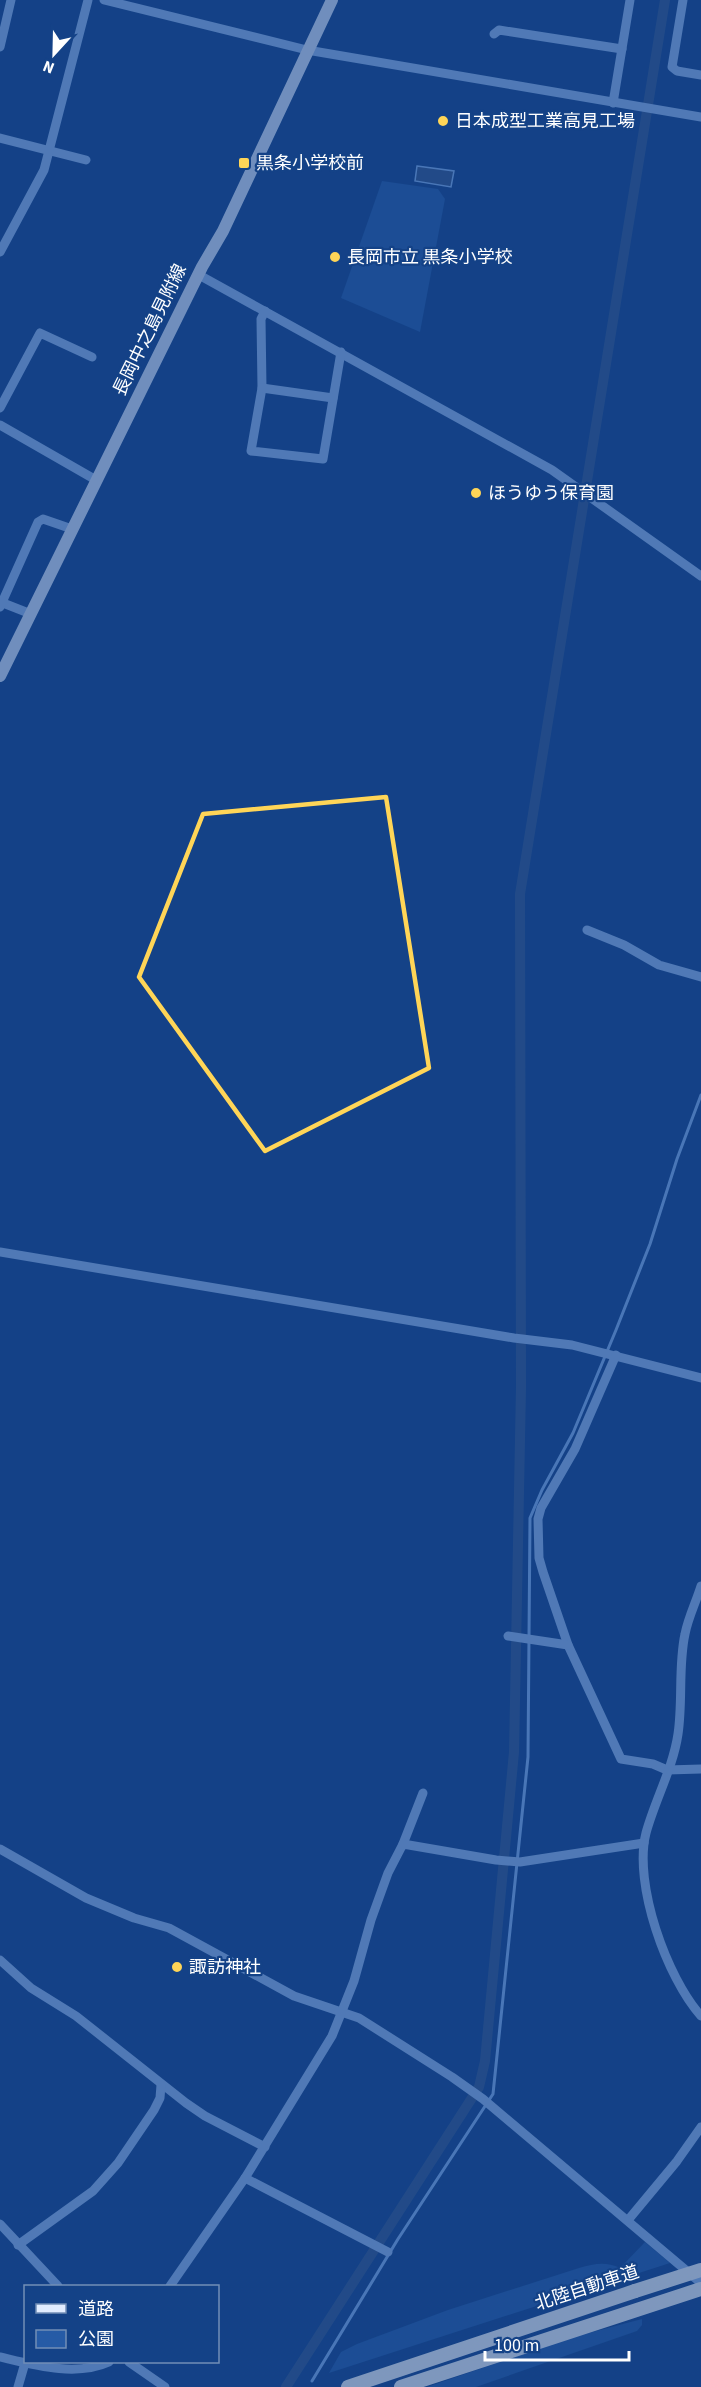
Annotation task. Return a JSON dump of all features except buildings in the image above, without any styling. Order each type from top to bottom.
[{"type":"highway","name":"北陸自動車道","points":[[348,2387],[701,2270]]},
{"type":"highway","name":"北陸自動車道","points":[[401,2387],[701,2289]]},
{"type":"main road","name":"長岡中之島見附線","points":[[0,676],[199,274],[223,231],[332,0]]},
{"type":"street","points":[[0,47],[11,0]]},
{"type":"street","points":[[1,246],[44,170],[88,0]]},
{"type":"street","points":[[104,0],[307,50],[701,117]]},
{"type":"street","points":[[613,103],[630,0]]},
{"type":"street","points":[[683,0],[672,66],[677,71],[701,75]]},
{"type":"street","points":[[494,34],[499,30],[622,49]]},
{"type":"street","points":[[0,138],[86,160]]},
{"type":"street","points":[[199,274],[552,470],[701,576]]},
{"type":"street","points":[[265,311],[261,320],[262,388],[250,451],[323,459],[341,352]]},
{"type":"street","points":[[0,408],[40,333],[92,357]]},
{"type":"street","points":[[262,388],[333,398]]},
{"type":"street","points":[[0,425],[96,480]]},
{"type":"street","points":[[31,614],[2,605],[38,522],[43,519],[72,529]]},
{"type":"street","points":[[587,930],[624,945],[659,965],[701,977]]},
{"type":"street","points":[[0,1252],[514,1338],[572,1344],[701,1378]]},
{"type":"street","points":[[616,1355],[575,1449],[546,1498],[538,1519],[539,1558],[568,1645],[621,1759],[653,1764],[667,1770],[701,1769]]},
{"type":"street","points":[[701,1586],[685,1634],[678,1731],[644,1843],[646,1885],[659,1941],[682,1990],[701,2016]]},
{"type":"street","points":[[508,1636],[568,1645]]},
{"type":"street","points":[[171,2285],[266,2147],[332,2036],[354,1982],[370,1920],[388,1873],[404,1844],[423,1793]]},
{"type":"street","points":[[404,1844],[520,1862],[644,1843]]},
{"type":"street","points":[[0,1849],[86,1898],[125,1915],[179,1932],[294,1996],[359,2018],[483,2099],[701,2283]]},
{"type":"street","points":[[0,1960],[32,1988],[76,2016],[161,2085],[205,2116],[266,2147]]},
{"type":"street","points":[[18,2245],[93,2190],[118,2163],[154,2110],[160,2098],[161,2085]]},
{"type":"street","points":[[628,2220],[677,2161],[701,2127]]},
{"type":"street","points":[[245,2178],[388,2252]]},
{"type":"street","points":[[0,2224],[57,2285]]},
{"type":"street","points":[[0,2357],[24,2363]]},
{"type":"street","points":[[18,2387],[26,2363],[80,2370],[103,2363]]},
{"type":"street","points":[[132,2363],[165,2387]]},
{"type":"highlighted area","points":[[386,797],[429,1068],[265,1151],[139,977],[203,814]]},
{"type":"green space","points":[[382,181],[438,189],[445,199],[420,332],[341,298]]},
{"type":"green space","points":[[645,2242],[670,2263],[329,2373],[341,2352],[357,2344],[448,2310],[579,2268],[604,2264],[620,2268]]},
{"type":"green space","points":[[642,2319],[642,2325],[637,2331],[476,2387],[427,2387],[573,2337]]},
{"type":"shaded area","points":[[417,166],[454,171],[451,187],[415,181]]},
{"type":"waterway","points":[[286,2387],[479,2087],[485,2061],[514,1752],[521,1387],[520,894],[665,0]]},
{"type":"waterway","points":[[312,2381],[398,2239],[493,2094],[528,1757],[530,1518],[542,1490],[573,1433],[616,1330],[650,1244],[677,1159],[701,1095]]},
{"type":"place","name":"日本成型工業高見工場","points":[[443,121]]},
{"type":"place","name":"黒条小学校前","points":[[244,163]]},
{"type":"place","name":"長岡市立 黒条小学校","points":[[335,257]]},
{"type":"place","name":"ほうゆう保育園","points":[[476,493]]},
{"type":"place","name":"諏訪神社","points":[[177,1967]]}]
